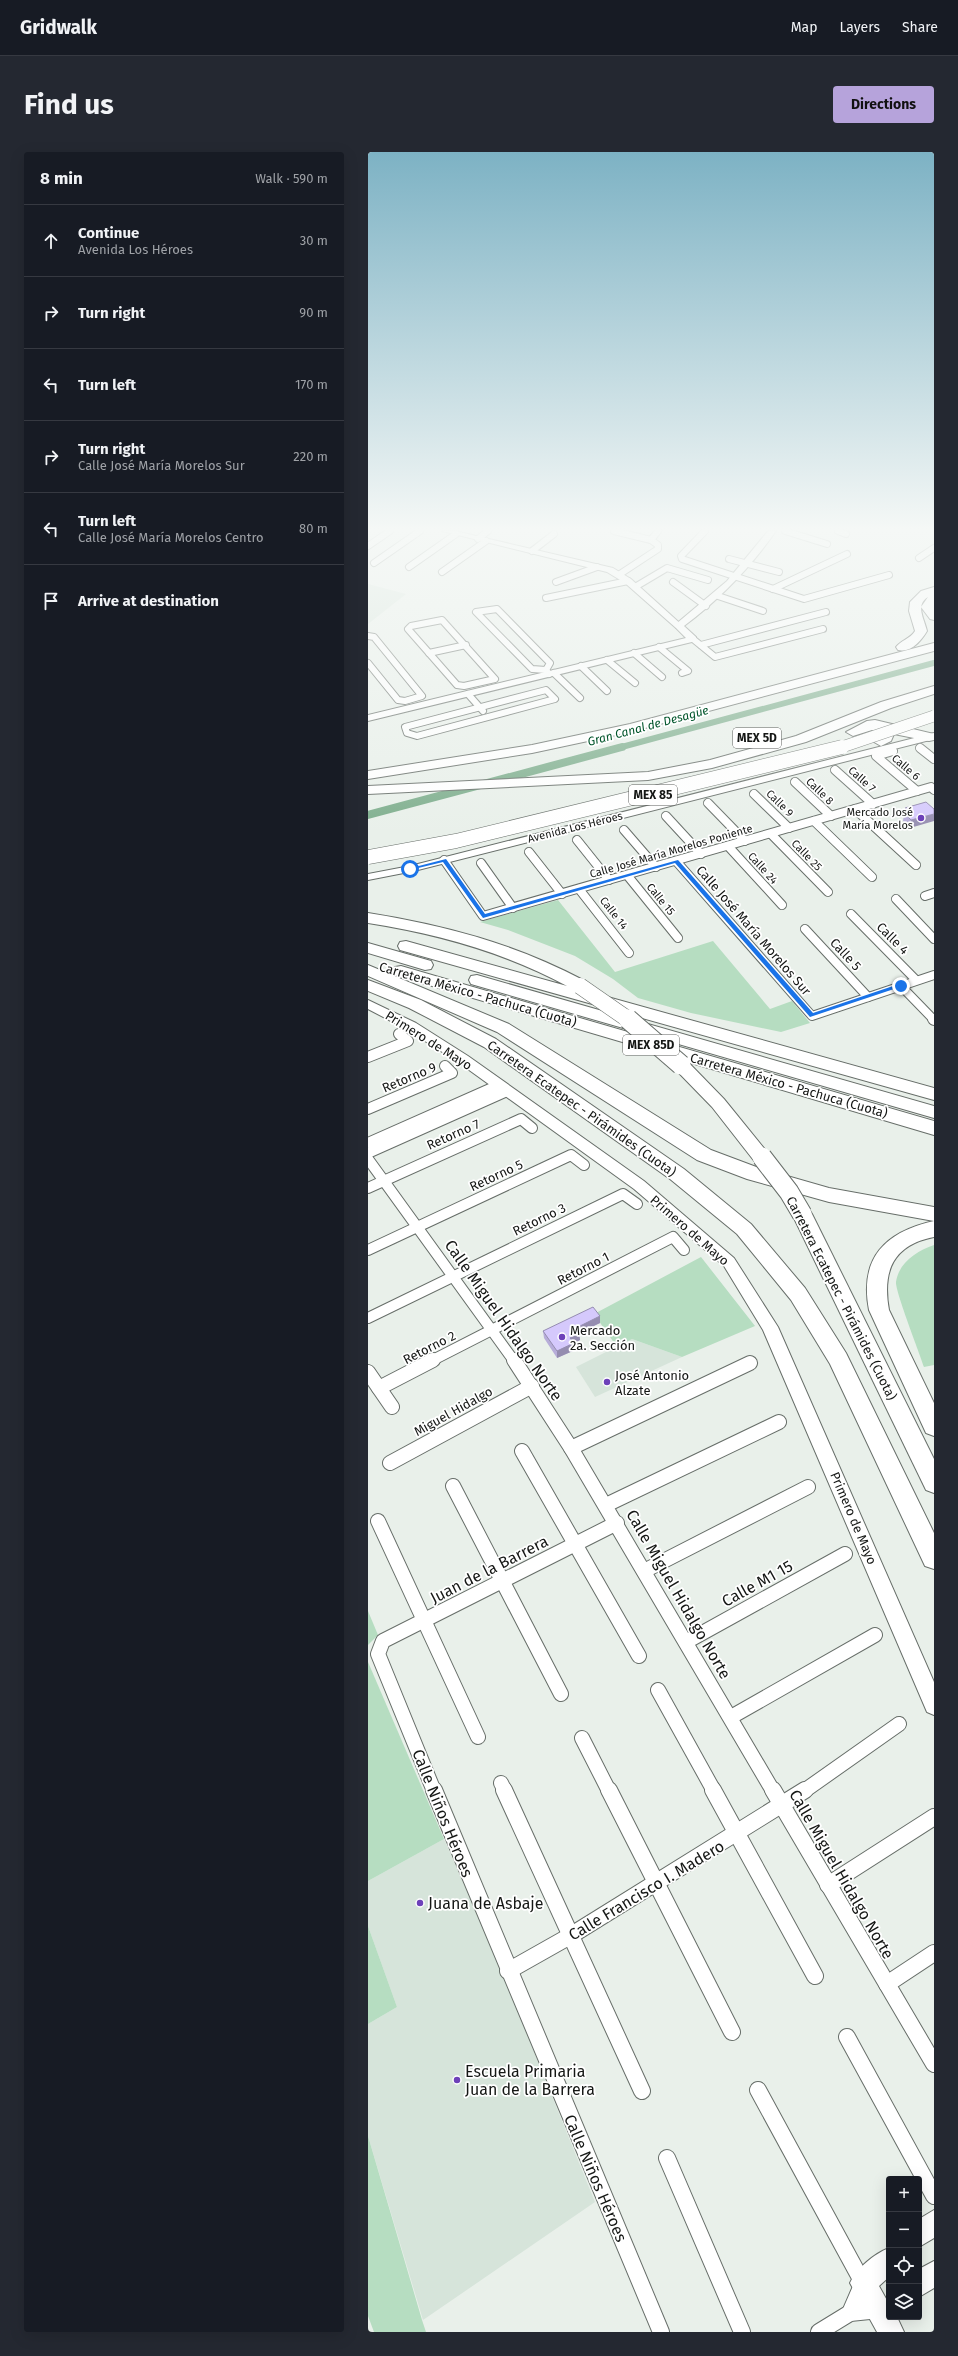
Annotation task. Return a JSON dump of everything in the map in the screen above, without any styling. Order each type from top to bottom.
[{"type":"highway","points":[[902,648],[915,640],[920,633]]},
{"type":"highway","points":[[686,714],[708,703],[934,640]]},
{"type":"highway","points":[[368,775],[528,750],[686,714],[934,647]]},
{"type":"highway","points":[[812,720],[934,683]]},
{"type":"highway","points":[[578,780],[648,776],[666,778],[734,772],[813,751],[860,722],[934,690]]},
{"type":"highway","name":"MEX 85","points":[[368,857],[456,841],[836,749],[934,716]]},
{"type":"highway","points":[[860,722],[883,725],[909,734],[933,732]]},
{"type":"highway","points":[[860,722],[883,729],[887,733],[886,738],[880,742]]},
{"type":"highway","name":"MEX 85","points":[[368,866],[463,850],[611,815],[788,771],[933,732]]},
{"type":"highway","name":"MEX 5D","points":[[368,790],[578,780],[675,761],[769,734]]},
{"type":"highway","points":[[368,771],[446,763]]},
{"type":"highway","name":"Carretera Ecatepec - Pirámides (Cuota)","points":[[368,918],[444,932],[486,943],[534,962],[580,986],[625,1016],[681,1065],[718,1103],[789,1192],[802,1214],[934,1483]]},
{"type":"highway","points":[[368,936],[563,988],[934,1094]]},
{"type":"highway","name":"Carretera México - Pachuca (Cuota)","points":[[368,948],[934,1112]]},
{"type":"highway","name":"Carretera México - Pachuca (Cuota)","points":[[368,962],[934,1128]]},
{"type":"highway","points":[[368,970],[503,1028],[703,1154]]},
{"type":"highway","points":[[368,978],[467,1021],[499,1038],[613,1112],[648,1131],[703,1154],[754,1174],[829,1195],[934,1214]]},
{"type":"highway","name":"Carretera Ecatepec - Pirámides (Cuota)","points":[[368,985],[415,1004],[490,1044],[677,1174],[744,1229],[798,1294],[838,1359],[934,1558]]},
{"type":"highway","points":[[934,1229],[904,1239],[889,1251],[877,1272],[876,1298],[879,1310],[934,1426]]},
{"type":"main road","points":[[687,633],[697,642]]},
{"type":"main road","points":[[368,718],[417,702],[468,694],[483,686],[581,666],[659,647],[697,642]]},
{"type":"main road","name":"Avenida Los Héroes","points":[[368,877],[444,860],[782,776],[933,732]]},
{"type":"main road","name":"Avenida Los Héroes","points":[[782,776],[827,757],[909,734]]},
{"type":"main road","name":"Primero de Mayo","points":[[368,1004],[411,1026],[503,1088],[639,1185],[729,1262],[773,1334],[804,1402],[934,1705]]},
{"type":"main road","points":[[922,2232],[934,2222]]},
{"type":"main road","points":[[886,2263],[863,2283],[884,2307],[891,2332]]},
{"type":"main road","points":[[922,2282],[934,2273]]},
{"type":"street","points":[[411,633],[457,685],[483,686],[495,679],[495,676],[454,633]]},
{"type":"street","points":[[506,633],[550,663],[550,672]]},
{"type":"street","points":[[510,633],[532,669],[550,672],[580,698]]},
{"type":"street","points":[[697,642],[737,633]]},
{"type":"street","points":[[697,642],[715,657],[809,633]]},
{"type":"street","points":[[368,636],[374,637],[386,669],[398,700],[417,702],[420,698],[421,694],[386,669],[368,663]]},
{"type":"street","points":[[429,653],[466,645]]},
{"type":"street","points":[[659,647],[688,671],[682,673]]},
{"type":"street","points":[[634,653],[662,677]]},
{"type":"street","points":[[607,660],[635,683]]},
{"type":"street","points":[[581,666],[608,691]]},
{"type":"street","points":[[546,690],[555,698],[489,717],[417,736],[407,733],[405,727],[546,690]]},
{"type":"street","points":[[468,694],[489,717]]},
{"type":"street","points":[[920,748],[934,759]]},
{"type":"street","name":"Calle 6","points":[[893,751],[876,756],[917,791]]},
{"type":"street","name":"Calle 7","points":[[836,770],[873,804]]},
{"type":"street","name":"Calle 8","points":[[795,782],[831,816]]},
{"type":"street","name":"Calle José María Morelos Poniente","points":[[444,860],[483,916],[917,791],[932,789]]},
{"type":"street","name":"Calle 9","points":[[754,794],[789,828]]},
{"type":"street","points":[[708,803],[745,841]]},
{"type":"street","points":[[855,809],[916,865]]},
{"type":"street","points":[[666,816],[701,854]]},
{"type":"street","points":[[814,821],[872,877]]},
{"type":"street","points":[[624,830],[656,867]]},
{"type":"street","name":"Calle 25","points":[[771,834],[828,892]]},
{"type":"street","points":[[577,840],[609,880]]},
{"type":"street","name":"Calle 24","points":[[728,846],[782,905]]},
{"type":"street","points":[[530,852],[562,894]]},
{"type":"street","name":"Calle José María Morelos Sur","points":[[676,861],[812,1016],[868,997]]},
{"type":"street","points":[[481,863],[513,908]]},
{"type":"street","name":"Calle 15","points":[[627,875],[678,938]]},
{"type":"street","name":"Calle 14","points":[[579,889],[629,953]]},
{"type":"street","points":[[896,899],[934,939]]},
{"type":"street","name":"Calle 4","points":[[851,914],[916,980]]},
{"type":"street","name":"Calle 5","points":[[805,929],[868,997]]},
{"type":"street","points":[[868,997],[934,975]]},
{"type":"street","points":[[901,986],[934,1020]]},
{"type":"street","points":[[368,1057],[408,1041],[400,1034]]},
{"type":"street","name":"Retorno 9","points":[[368,1109],[452,1073],[445,1066]]},
{"type":"street","points":[[368,1153],[503,1088]]},
{"type":"street","points":[[368,1143],[468,1104]]},
{"type":"street","name":"Retorno 7","points":[[384,1181],[521,1119],[532,1128]]},
{"type":"street","name":"Retorno 5","points":[[417,1227],[571,1155],[584,1165]]},
{"type":"street","name":"Calle Miguel Hidalgo Norte","points":[[368,1159],[532,1386],[571,1448],[617,1523],[934,2064]]},
{"type":"street","points":[[368,1188],[384,1181]]},
{"type":"street","name":"Retorno 3","points":[[453,1277],[623,1194],[637,1204]]},
{"type":"street","points":[[368,1250],[417,1227]]},
{"type":"street","name":"Retorno 1","points":[[492,1331],[673,1238],[684,1250]]},
{"type":"street","points":[[368,1318],[453,1277]]},
{"type":"street","name":"Retorno 2","points":[[379,1388],[492,1331]]},
{"type":"street","points":[[571,1448],[750,1363]]},
{"type":"street","points":[[368,1372],[392,1407]]},
{"type":"street","name":"Miguel Hidalgo","points":[[390,1463],[532,1386]]},
{"type":"street","points":[[606,1505],[779,1422]]},
{"type":"street","points":[[522,1451],[639,1656]]},
{"type":"street","points":[[453,1486],[561,1694]]},
{"type":"street","points":[[644,1571],[808,1487]]},
{"type":"street","points":[[378,1521],[426,1620],[478,1737]]},
{"type":"street","name":"Juan de la Barrera","points":[[379,1647],[383,1641],[617,1523]]},
{"type":"street","name":"Calle M1 15","points":[[686,1642],[845,1554]]},
{"type":"street","points":[[731,1717],[875,1635]]},
{"type":"street","name":"Calle Niños Héroes","points":[[379,1647],[378,1654],[508,1971],[661,2332]]},
{"type":"street","points":[[658,1690],[738,1834],[814,1976]]},
{"type":"street","name":"Calle Francisco I. Madero","points":[[508,1971],[570,1936],[783,1806],[899,1724]]},
{"type":"street","points":[[582,1738],[732,2032]]},
{"type":"street","points":[[501,1783],[642,2091]]},
{"type":"street","points":[[828,1885],[934,1817]]},
{"type":"street","points":[[887,1984],[934,1953]]},
{"type":"street","points":[[847,2037],[934,2196]]},
{"type":"street","points":[[758,2090],[863,2283],[850,2313]]},
{"type":"street","points":[[667,2158],[742,2332]]},
{"type":"street","points":[[819,2332],[850,2313],[884,2307]]},
{"type":"shaded area","name":"José Antonio Alzate","points":[[632,1339],[682,1357],[595,1397],[576,1367]]},
{"type":"shaded area","name":"Escuela Primaria Juan de la Barrera","points":[[444,1839],[493,1951],[595,2202],[423,2320],[368,2136],[368,2024],[397,2007],[368,1926],[368,1881]]},
{"type":"green space","points":[[558,900],[615,972],[713,941],[770,1009],[792,1001],[810,1023],[781,1032],[691,1013],[638,998],[613,979],[575,956],[508,930],[480,922]]},
{"type":"green space","points":[[934,1245],[934,1365],[924,1367],[903,1309],[896,1282],[901,1269],[910,1258],[921,1250]]},
{"type":"green space","points":[[701,1257],[755,1326],[682,1357],[632,1339],[617,1347],[594,1314]]},
{"type":"green space","points":[[368,1611],[378,1635],[368,1645]]},
{"type":"green space","points":[[368,1662],[444,1839],[368,1881]]},
{"type":"green space","points":[[368,1926],[397,2007],[368,2024]]},
{"type":"green space","points":[[368,2136],[426,2332],[374,2332],[368,2316]]},
{"type":"building","points":[[926,802],[934,809],[934,814],[911,820],[904,813],[909,812],[905,808]]},
{"type":"building","points":[[593,1307],[600,1316],[576,1328],[579,1333],[570,1338],[574,1343],[557,1351],[543,1331]]},
{"type":"waterway","name":"Gran Canal de Desagüe","points":[[618,748],[934,663]]},
{"type":"waterway","name":"Gran Canal de Desagüe","points":[[368,815],[622,747]]},
{"type":"place","name":"Mercado José María Morelos","points":[[921,818]]},
{"type":"place","name":"Mercado 2a. Sección","points":[[562,1337]]},
{"type":"place","name":"José Antonio Alzate","points":[[607,1382]]},
{"type":"place","name":"Juana de Asbaje","points":[[420,1903]]},
{"type":"place","name":"Escuela Primaria Juan de la Barrera","points":[[457,2080]]},
{"type":"route","points":[[410,869],[444,860],[483,916],[676,861],[812,1016],[901,986]]}]
